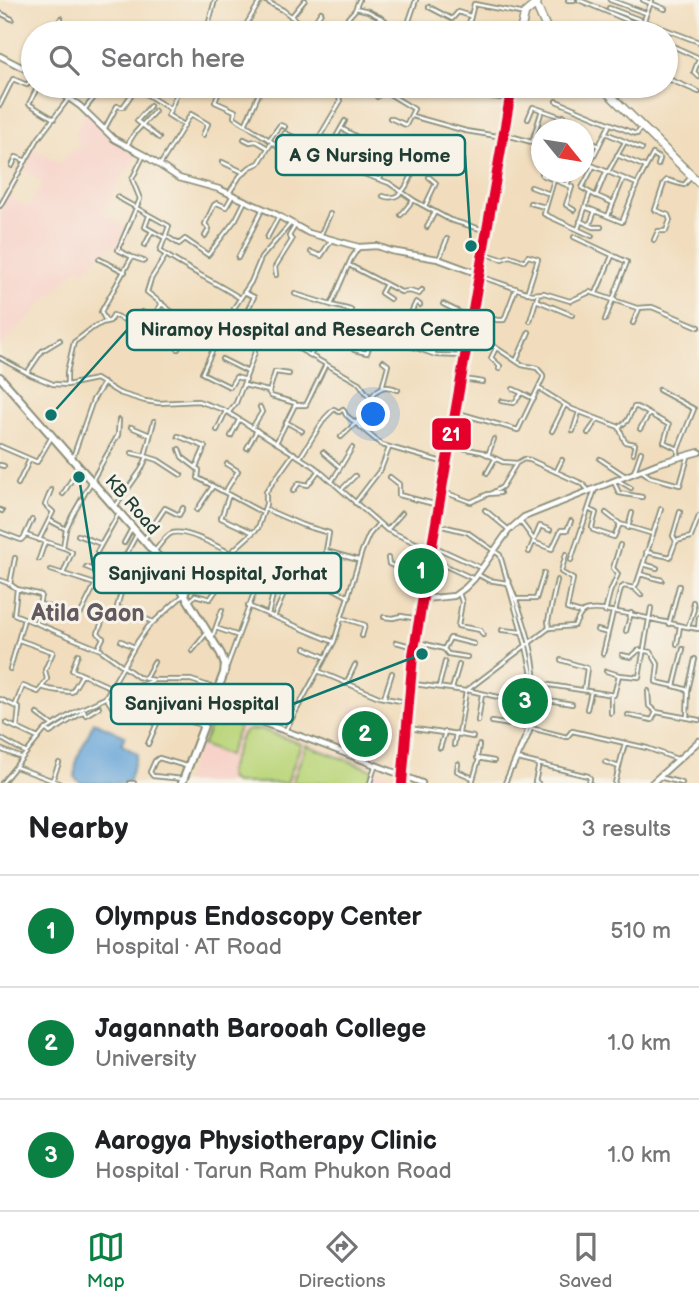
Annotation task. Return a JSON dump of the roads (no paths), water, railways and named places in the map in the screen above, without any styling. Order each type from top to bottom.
[{"type":"highway","points":[[524,21],[526,13],[535,3],[545,21]]},
{"type":"highway","points":[[613,98],[699,183]]},
{"type":"highway","points":[[404,780],[414,644],[509,99]]},
{"type":"main road","name":"KB Road","points":[[0,377],[172,573],[210,635],[225,669]]},
{"type":"main road","points":[[183,781],[225,669]]},
{"type":"street","points":[[209,21],[215,0]]},
{"type":"street","points":[[249,21],[263,0],[280,7],[296,21]]},
{"type":"street","points":[[291,17],[305,0]]},
{"type":"street","points":[[346,20],[359,0]]},
{"type":"street","points":[[409,21],[416,0]]},
{"type":"street","points":[[568,0],[577,0],[629,21]]},
{"type":"street","points":[[610,0],[646,13]]},
{"type":"street","points":[[643,0],[651,1],[665,9]]},
{"type":"street","points":[[609,8],[640,21],[643,20],[651,1]]},
{"type":"street","points":[[469,21],[474,4],[526,13]]},
{"type":"street","points":[[429,7],[452,19],[458,12],[470,16]]},
{"type":"street","points":[[356,8],[385,21]]},
{"type":"street","points":[[316,21],[321,12]]},
{"type":"street","points":[[0,13],[12,19]]},
{"type":"street","points":[[378,21],[380,17]]},
{"type":"street","points":[[678,33],[699,42]]},
{"type":"street","points":[[678,48],[699,58],[694,72],[699,77]]},
{"type":"street","points":[[0,56],[21,68]]},
{"type":"street","points":[[1,105],[13,79],[21,82]]},
{"type":"street","points":[[678,83],[699,92]]},
{"type":"street","points":[[32,98],[29,103],[54,120]]},
{"type":"street","points":[[0,206],[38,139],[68,98]]},
{"type":"street","points":[[70,98],[103,130],[126,147],[144,155],[179,178],[231,194],[320,236],[359,247],[377,246],[439,259],[527,293],[544,293],[570,301],[584,292],[596,293],[639,309],[652,307],[699,327]]},
{"type":"street","points":[[84,110],[94,98]]},
{"type":"street","points":[[103,130],[117,107],[122,107],[128,98]]},
{"type":"street","points":[[152,98],[170,109]]},
{"type":"street","points":[[175,98],[169,116],[184,125]]},
{"type":"street","points":[[216,98],[215,102],[235,111],[234,117],[303,164],[340,102],[339,98]]},
{"type":"street","points":[[246,123],[257,98]]},
{"type":"street","points":[[390,118],[406,125],[414,110],[396,98]]},
{"type":"street","points":[[501,98],[509,99]]},
{"type":"street","points":[[555,101],[634,134],[638,133],[642,126]]},
{"type":"street","points":[[150,106],[137,120],[159,138]]},
{"type":"street","points":[[528,119],[532,107],[571,119]]},
{"type":"street","points":[[539,119],[542,110]]},
{"type":"street","points":[[126,147],[155,111]]},
{"type":"street","points":[[160,166],[190,115],[193,114],[208,124],[203,135]]},
{"type":"street","points":[[412,116],[466,131],[531,142]]},
{"type":"street","points":[[326,156],[345,121]]},
{"type":"street","points":[[594,158],[611,123]]},
{"type":"street","points":[[205,236],[209,228],[205,225],[214,205],[217,203],[226,206],[239,177],[259,163],[281,124],[285,127]]},
{"type":"street","points":[[341,128],[359,138]]},
{"type":"street","points":[[277,146],[285,133],[298,139]]},
{"type":"street","points":[[606,133],[642,149]]},
{"type":"street","points":[[244,139],[256,141],[268,149]]},
{"type":"street","points":[[596,195],[625,142]]},
{"type":"street","points":[[594,144],[599,146]]},
{"type":"street","points":[[379,145],[388,149],[380,179]]},
{"type":"street","points":[[313,148],[361,173],[380,179],[435,212],[465,226],[487,231]]},
{"type":"street","points":[[585,207],[623,222],[637,184],[654,154],[660,159],[658,165]]},
{"type":"street","points":[[144,155],[132,179],[141,196],[118,250],[144,261]]},
{"type":"street","points":[[617,155],[646,167]]},
{"type":"street","points":[[388,156],[408,165]]},
{"type":"street","points":[[12,166],[16,157],[26,161]]},
{"type":"street","points":[[222,162],[245,173]]},
{"type":"street","points":[[594,167],[637,184]]},
{"type":"street","points":[[654,240],[658,231],[666,230],[670,220],[669,216],[655,209],[664,183],[668,180],[684,186],[692,176]]},
{"type":"street","points":[[383,196],[391,198],[402,192],[411,177]]},
{"type":"street","points":[[425,206],[436,183],[429,177]]},
{"type":"street","points":[[608,216],[623,179]]},
{"type":"street","points":[[553,182],[545,215],[592,236]]},
{"type":"street","points":[[559,182],[572,189],[566,205],[574,210]]},
{"type":"street","points":[[584,182],[582,188],[613,203]]},
{"type":"street","points":[[531,187],[550,194]]},
{"type":"street","points":[[0,192],[5,195]]},
{"type":"street","points":[[578,229],[590,193]]},
{"type":"street","points":[[117,197],[169,226],[159,250],[240,298]]},
{"type":"street","points":[[401,215],[413,200]]},
{"type":"street","points":[[149,216],[145,227],[179,243],[185,240],[208,256],[236,219],[245,201]]},
{"type":"street","points":[[530,203],[545,207]]},
{"type":"street","points":[[238,258],[263,208]]},
{"type":"street","points":[[589,225],[595,211]]},
{"type":"street","points":[[427,227],[435,212]]},
{"type":"street","points":[[320,236],[330,215]]},
{"type":"street","points":[[267,238],[279,216]]},
{"type":"street","points":[[580,221],[596,228],[601,227]]},
{"type":"street","points":[[276,275],[275,267],[292,240],[289,236],[293,224]]},
{"type":"street","points":[[234,308],[261,258],[293,224]]},
{"type":"street","points":[[145,245],[152,231]]},
{"type":"street","points":[[575,237],[627,262],[605,320]]},
{"type":"street","points":[[311,252],[321,256],[332,239]]},
{"type":"street","points":[[439,259],[447,239]]},
{"type":"street","points":[[331,304],[359,247]]},
{"type":"street","points":[[483,253],[503,259],[509,256],[523,261],[528,256],[538,259],[527,293]]},
{"type":"street","points":[[166,255],[151,279],[148,290],[149,294],[188,322],[178,349]]},
{"type":"street","points":[[596,293],[612,256]]},
{"type":"street","points":[[106,321],[101,312],[132,257]]},
{"type":"street","points":[[99,259],[125,272]]},
{"type":"street","points":[[349,265],[401,292],[419,294],[422,290]]},
{"type":"street","points":[[386,284],[381,293],[390,299]]},
{"type":"street","points":[[443,304],[472,314],[504,320],[516,288]]},
{"type":"street","points":[[236,315],[244,317],[254,297],[244,292]]},
{"type":"street","points":[[295,294],[352,311],[352,327],[397,340],[433,355],[465,356]]},
{"type":"street","points":[[530,321],[538,294]]},
{"type":"street","points":[[536,300],[572,316]]},
{"type":"street","points":[[397,340],[410,311],[416,302],[420,305]]},
{"type":"street","points":[[152,318],[162,303]]},
{"type":"street","points":[[633,323],[639,309]]},
{"type":"street","points":[[67,385],[73,344],[92,327],[110,321],[114,315],[134,324],[141,312],[170,332]]},
{"type":"street","points":[[354,350],[366,354],[380,317]]},
{"type":"street","points":[[310,355],[328,329]]},
{"type":"street","points":[[413,346],[420,329]]},
{"type":"street","points":[[516,361],[529,332]]},
{"type":"street","points":[[433,355],[440,333]]},
{"type":"street","points":[[421,349],[429,335]]},
{"type":"street","points":[[301,337],[299,349],[359,383],[373,405],[341,437]]},
{"type":"street","points":[[455,412],[517,430],[543,378],[537,368],[524,366],[489,343],[468,339]]},
{"type":"street","points":[[27,373],[42,351],[60,340]]},
{"type":"street","points":[[216,343],[202,373],[230,387],[236,377],[246,380]]},
{"type":"street","points":[[496,348],[491,357],[500,366],[499,369]]},
{"type":"street","points":[[217,430],[244,385],[254,352]]},
{"type":"street","points":[[0,358],[53,384],[67,385],[94,379],[119,393],[152,402],[198,401],[227,412],[319,470],[387,530],[476,576],[507,583]]},
{"type":"street","points":[[222,359],[248,371]]},
{"type":"street","points":[[382,388],[388,365],[383,361]]},
{"type":"street","points":[[244,385],[269,392],[271,396],[306,405],[326,364]]},
{"type":"street","points":[[269,392],[275,372],[289,374]]},
{"type":"street","points":[[461,378],[468,382],[483,382]]},
{"type":"street","points":[[72,458],[93,398],[104,383]]},
{"type":"street","points":[[370,399],[376,390],[388,386],[398,390]]},
{"type":"street","points":[[539,388],[565,405],[619,428],[625,442],[635,444],[633,453]]},
{"type":"street","points":[[513,389],[534,399]]},
{"type":"street","points":[[659,390],[694,409],[678,449],[678,456]]},
{"type":"street","points":[[501,401],[514,403],[522,393]]},
{"type":"street","points":[[276,443],[296,404]]},
{"type":"street","points":[[552,431],[565,405]]},
{"type":"street","points":[[247,448],[262,412],[260,407]]},
{"type":"street","points":[[619,428],[627,421],[634,407],[669,425],[664,442],[678,449]]},
{"type":"street","points":[[301,457],[325,418],[334,409],[339,412],[344,410],[346,415],[382,445],[446,463]]},
{"type":"street","points":[[573,431],[579,412]]},
{"type":"street","points":[[640,429],[650,414]]},
{"type":"street","points":[[231,436],[239,419]]},
{"type":"street","points":[[588,433],[597,419]]},
{"type":"street","points":[[64,548],[66,529],[85,490],[93,482],[118,435],[119,420]]},
{"type":"street","points":[[97,552],[141,470],[154,421]]},
{"type":"street","points":[[286,422],[302,431]]},
{"type":"street","points":[[131,427],[150,435]]},
{"type":"street","points":[[0,446],[38,461],[53,435]]},
{"type":"street","points":[[178,436],[205,447],[196,467]]},
{"type":"street","points":[[488,456],[494,439]]},
{"type":"street","points":[[449,445],[517,463],[528,459],[592,490]]},
{"type":"street","points":[[332,481],[352,448]]},
{"type":"street","points":[[355,503],[381,469],[389,448]]},
{"type":"street","points":[[179,449],[182,457],[199,471],[198,478],[264,511],[329,533],[326,551],[358,560]]},
{"type":"street","points":[[323,452],[340,467]]},
{"type":"street","points":[[630,476],[641,452]]},
{"type":"street","points":[[422,598],[454,596],[459,593],[476,576],[509,530],[524,517],[678,456],[699,452]]},
{"type":"street","points":[[132,453],[158,460],[181,475]]},
{"type":"street","points":[[46,729],[50,733],[106,697],[134,647],[153,622],[259,526],[267,490],[294,453]]},
{"type":"street","points":[[642,471],[650,477],[680,485],[689,454]]},
{"type":"street","points":[[18,484],[30,459]]},
{"type":"street","points":[[487,473],[495,459]]},
{"type":"street","points":[[600,459],[630,476]]},
{"type":"street","points":[[556,472],[562,460]]},
{"type":"street","points":[[441,491],[469,502],[502,487],[517,463]]},
{"type":"street","points":[[227,464],[238,471],[227,493],[221,518],[253,533]]},
{"type":"street","points":[[63,494],[80,466]]},
{"type":"street","points":[[293,491],[299,483],[307,485],[319,470]]},
{"type":"street","points":[[341,489],[355,476]]},
{"type":"street","points":[[390,477],[399,484],[399,495],[438,505]]},
{"type":"street","points":[[616,481],[631,488]]},
{"type":"street","points":[[616,481],[619,493],[642,497]]},
{"type":"street","points":[[197,510],[213,486]]},
{"type":"street","points":[[39,540],[54,511],[45,505],[51,490]]},
{"type":"street","points":[[571,561],[589,510],[592,490]]},
{"type":"street","points":[[492,493],[500,493]]},
{"type":"street","points":[[144,540],[165,508],[179,514],[183,508]]},
{"type":"street","points":[[634,588],[661,509]]},
{"type":"street","points":[[485,510],[509,530]]},
{"type":"street","points":[[589,510],[596,513],[592,527],[595,530],[614,537],[620,524]]},
{"type":"street","points":[[676,541],[673,536],[680,512]]},
{"type":"street","points":[[387,530],[402,513]]},
{"type":"street","points":[[606,513],[628,528],[653,534]]},
{"type":"street","points":[[628,528],[632,513]]},
{"type":"street","points":[[676,541],[691,537],[699,516]]},
{"type":"street","points":[[0,532],[21,540],[32,520]]},
{"type":"street","points":[[49,520],[66,529]]},
{"type":"street","points":[[520,521],[533,541],[552,549],[561,530],[567,530],[571,521]]},
{"type":"street","points":[[285,730],[334,642],[358,560],[369,535],[379,523]]},
{"type":"street","points":[[435,524],[467,532],[493,550],[503,561],[507,583],[527,645],[534,697],[530,728],[505,783]]},
{"type":"street","points":[[529,552],[540,526],[550,530]]},
{"type":"street","points":[[124,543],[136,530]]},
{"type":"street","points":[[114,578],[136,530]]},
{"type":"street","points":[[154,552],[170,535],[176,533],[207,541],[230,553]]},
{"type":"street","points":[[25,535],[72,552],[63,574]]},
{"type":"street","points":[[78,535],[101,544]]},
{"type":"street","points":[[646,552],[669,558],[676,541]]},
{"type":"street","points":[[39,559],[45,542]]},
{"type":"street","points":[[605,612],[618,574],[613,568],[620,545]]},
{"type":"street","points":[[430,551],[481,568]]},
{"type":"street","points":[[566,554],[561,572],[573,579],[567,609],[581,613],[589,610],[631,613],[649,620],[698,629],[699,617]]},
{"type":"street","points":[[10,584],[15,558]]},
{"type":"street","points":[[388,558],[389,564],[425,579]]},
{"type":"street","points":[[225,669],[247,606],[268,559],[292,569],[302,578],[323,583],[349,597]]},
{"type":"street","points":[[643,564],[657,568]]},
{"type":"street","points":[[86,567],[124,583],[117,607],[153,622]]},
{"type":"street","points":[[189,603],[195,594],[211,600],[219,586],[228,587],[239,568],[259,577]]},
{"type":"street","points":[[51,570],[95,584]]},
{"type":"street","points":[[81,613],[101,573]]},
{"type":"street","points":[[515,599],[536,600],[544,573]]},
{"type":"street","points":[[640,574],[662,580]]},
{"type":"street","points":[[505,783],[530,728],[536,698],[536,684],[527,645],[515,599],[506,577]]},
{"type":"street","points":[[0,580],[17,589],[41,596],[36,622]]},
{"type":"street","points":[[549,628],[548,621],[557,580]]},
{"type":"street","points":[[669,624],[679,586]]},
{"type":"street","points":[[603,654],[621,587],[634,588],[640,595]]},
{"type":"street","points":[[17,589],[14,613],[98,648],[134,675],[154,680],[191,680],[219,690]]},
{"type":"street","points":[[274,617],[286,589]]},
{"type":"street","points":[[268,615],[274,590]]},
{"type":"street","points":[[459,593],[462,605],[458,626],[480,630],[482,635]]},
{"type":"street","points":[[688,627],[694,609],[693,603]]},
{"type":"street","points":[[40,604],[55,608]]},
{"type":"street","points":[[247,606],[334,642]]},
{"type":"street","points":[[606,671],[639,677],[652,608]]},
{"type":"street","points":[[192,651],[216,628],[222,610]]},
{"type":"street","points":[[454,745],[467,691],[549,628],[574,626],[581,613]]},
{"type":"street","points":[[626,631],[631,613]]},
{"type":"street","points":[[384,617],[419,619]]},
{"type":"street","points":[[10,669],[24,618]]},
{"type":"street","points":[[342,618],[365,625],[362,636]]},
{"type":"street","points":[[98,648],[103,639],[98,633],[103,619]]},
{"type":"street","points":[[677,644],[680,625]]},
{"type":"street","points":[[216,628],[237,635]]},
{"type":"street","points":[[502,630],[522,632]]},
{"type":"street","points":[[597,630],[608,633]]},
{"type":"street","points":[[444,649],[451,638],[474,644]]},
{"type":"street","points":[[15,706],[23,686],[38,692],[42,687],[47,679],[45,670],[53,652],[19,640]]},
{"type":"street","points":[[121,641],[134,647]]},
{"type":"street","points":[[396,642],[444,649],[448,654],[467,657]]},
{"type":"street","points":[[305,648],[326,657]]},
{"type":"street","points":[[674,686],[683,649]]},
{"type":"street","points":[[622,655],[631,657],[636,651],[651,652],[658,664],[656,682],[688,690]]},
{"type":"street","points":[[78,654],[72,670],[112,688]]},
{"type":"street","points":[[687,717],[688,690],[695,659]]},
{"type":"street","points":[[561,660],[587,668],[583,691]]},
{"type":"street","points":[[145,679],[154,662]]},
{"type":"street","points":[[439,686],[446,662]]},
{"type":"street","points":[[346,684],[355,665]]},
{"type":"street","points":[[452,689],[459,665]]},
{"type":"street","points":[[318,671],[384,698],[409,703]]},
{"type":"street","points":[[384,698],[392,673]]},
{"type":"street","points":[[42,687],[72,692],[82,675]]},
{"type":"street","points":[[536,684],[611,695],[615,693],[620,675]]},
{"type":"street","points":[[126,691],[154,680]]},
{"type":"street","points":[[410,684],[439,686],[503,698]]},
{"type":"street","points":[[648,691],[648,704],[656,712],[699,720]]},
{"type":"street","points":[[587,709],[591,692]]},
{"type":"street","points":[[478,721],[482,694]]},
{"type":"street","points":[[611,695],[611,713]]},
{"type":"street","points":[[106,697],[112,707]]},
{"type":"street","points":[[536,698],[572,704]]},
{"type":"street","points":[[0,699],[19,708],[17,727]]},
{"type":"street","points":[[212,705],[285,730],[404,780],[422,783]]},
{"type":"street","points":[[84,710],[86,715],[99,707]]},
{"type":"street","points":[[2,783],[46,729],[84,710]]},
{"type":"street","points":[[148,744],[162,712],[204,726]]},
{"type":"street","points":[[628,715],[652,720],[656,712]]},
{"type":"street","points":[[37,714],[52,725]]},
{"type":"street","points":[[492,722],[568,737],[573,731],[625,743],[677,760]]},
{"type":"street","points":[[6,723],[38,738]]},
{"type":"street","points":[[408,727],[443,733],[449,731],[473,737]]},
{"type":"street","points":[[440,748],[443,733]]},
{"type":"street","points":[[0,738],[26,752]]},
{"type":"street","points":[[652,783],[699,741]]},
{"type":"street","points":[[615,783],[625,743]]},
{"type":"street","points":[[458,764],[457,771],[473,781],[479,759],[476,756],[479,745]]},
{"type":"street","points":[[0,749],[22,758]]},
{"type":"street","points":[[183,781],[153,776],[151,769],[159,758],[188,766]]},
{"type":"street","points":[[479,759],[494,761]]},
{"type":"street","points":[[518,759],[588,776],[589,783]]},
{"type":"street","points":[[605,762],[619,766]]},
{"type":"street","points":[[52,781],[59,763]]},
{"type":"street","points":[[536,783],[540,764]]},
{"type":"street","points":[[370,783],[375,766]]},
{"type":"street","points":[[15,767],[59,783]]},
{"type":"street","points":[[659,777],[682,783]]},
{"type":"water","points":[[94,722],[125,736],[121,744],[137,754],[128,783],[81,783],[75,778],[76,760]]},
{"type":"place","name":"A G Nursing Home","points":[[471,246]]},
{"type":"place","name":"Niramoy Hospital and Research Centre","points":[[51,415]]},
{"type":"place","name":"Sanjivani Hospital, Jorhat","points":[[79,477]]},
{"type":"place","name":"Olympus Endoscopy Center","points":[[421,571]]},
{"type":"place","name":"Sanjivani Hospital","points":[[422,654]]},
{"type":"place","name":"Aarogya Physiotherapy Clinic","points":[[525,701]]},
{"type":"place","name":"Jagannath Barooah College","points":[[365,734]]},
{"type":"district","name":"Atila Gaon","points":[[88,613]]}]
